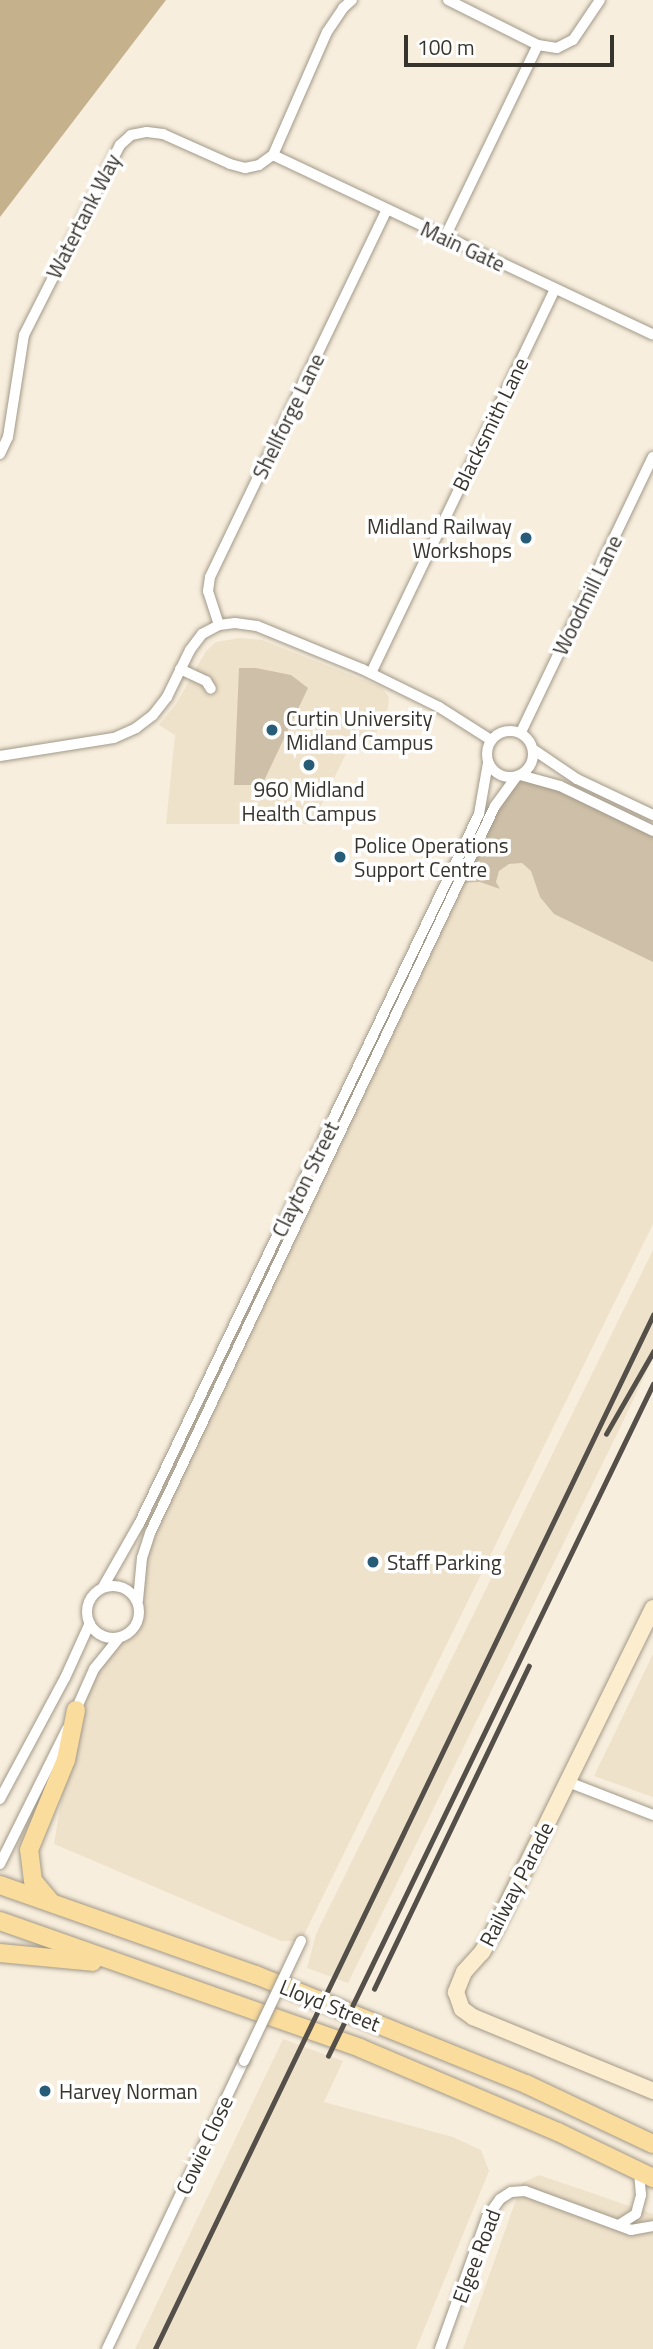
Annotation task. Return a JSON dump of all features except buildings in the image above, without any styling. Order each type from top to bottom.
[{"type":"main road","points":[[50,1901],[33,1881],[29,1850],[66,1760],[76,1710]]},
{"type":"main road","name":"Lloyd Street","points":[[0,1885],[256,1975],[372,2021],[526,2084],[653,2144]]},
{"type":"main road","name":"Lloyd Street","points":[[0,1921],[360,2048],[546,2127],[646,2174]]},
{"type":"main road","points":[[0,1953],[89,1961],[168,1979]]},
{"type":"street","points":[[273,155],[327,32],[343,8],[352,0]]},
{"type":"street","points":[[448,0],[538,45],[557,48],[573,40],[600,0]]},
{"type":"street","points":[[444,237],[538,45]]},
{"type":"street","name":"Watertank Way","points":[[0,454],[8,437],[24,335],[120,145],[131,135],[146,132],[163,134],[245,168],[259,165],[273,155]]},
{"type":"street","name":"Main Gate","points":[[273,155],[653,335]]},
{"type":"street","name":"Shellforge Lane","points":[[219,625],[208,591],[210,577],[387,210]]},
{"type":"street","name":"Blacksmith Lane","points":[[371,673],[555,289]]},
{"type":"street","name":"Woodmill Lane","points":[[521,732],[653,457]]},
{"type":"street","points":[[0,756],[114,738],[136,728],[153,715],[202,634],[219,625],[235,623],[257,626],[371,673],[439,707],[491,740]]},
{"type":"street","points":[[180,669],[206,681],[211,689]]},
{"type":"street","points":[[653,815],[577,779],[534,750],[521,732],[508,730],[491,740],[488,763],[497,773],[560,786],[653,831]]},
{"type":"street","points":[[518,776],[531,765],[534,750]]},
{"type":"street","name":"Clayton Street","points":[[103,1587],[139,1524],[480,814],[488,763]]},
{"type":"street","name":"Clayton Street","points":[[138,1601],[142,1558],[151,1531],[495,806],[518,776]]},
{"type":"street","points":[[0,1799],[65,1678],[90,1623],[89,1602],[103,1587],[111,1585],[127,1588],[138,1601],[138,1622],[118,1639],[94,1669],[0,1864]]},
{"type":"street","name":"Railway Parade","points":[[653,1608],[487,1944],[461,1977],[456,1992],[459,2004],[473,2017],[653,2091]]},
{"type":"street","points":[[90,1623],[100,1634],[118,1639]]},
{"type":"street","points":[[568,1782],[653,1815]]},
{"type":"street","name":"Cowie Close","points":[[107,2349],[301,1941]]},
{"type":"street","points":[[636,2136],[653,2154]]},
{"type":"street","points":[[619,2225],[636,2214],[646,2174]]},
{"type":"street","name":"Elgee Road","points":[[440,2349],[487,2217],[500,2199],[511,2192],[525,2191],[639,2231],[653,2226]]},
{"type":"shaded area","points":[[0,0],[166,0],[0,217]]},
{"type":"shaded area","name":"Curtin University Midland Campus","points":[[240,638],[262,640],[381,687],[389,697],[388,708],[372,742],[355,735],[312,824],[166,824],[175,735],[159,725],[176,704],[206,651],[216,642]]},
{"type":"shaded area","points":[[239,668],[256,668],[291,675],[308,688],[262,785],[234,785]]},
{"type":"shaded area","points":[[516,777],[533,779],[653,831],[653,962],[554,914],[540,897],[531,871],[522,863],[509,864],[499,871],[496,882],[500,889],[480,882],[459,883]]},
{"type":"shaded area","points":[[495,806],[653,831],[653,1224],[301,1941],[281,1941],[54,1844],[76,1710],[94,1669],[118,1639],[129,1633],[138,1622],[142,1558]]},
{"type":"shaded area","points":[[653,1250],[653,1358],[618,1432],[348,1983],[307,1968],[316,1934]]},
{"type":"shaded area","points":[[653,1654],[653,1797],[594,1776]]},
{"type":"shaded area","points":[[283,2039],[343,2061],[324,2102],[453,2137],[481,2150],[489,2171],[416,2349],[135,2349]]},
{"type":"shaded area","points":[[539,2175],[653,2214],[653,2349],[463,2349],[522,2183]]},
{"type":"railway","points":[[155,2349],[653,1315]]},
{"type":"railway","points":[[606,1434],[653,1352]]},
{"type":"railway","points":[[328,2056],[653,1384]]},
{"type":"railway","points":[[374,1989],[529,1666]]},
{"type":"place","name":"Midland Railway Workshops","points":[[526,538]]},
{"type":"place","name":"Curtin University Midland Campus","points":[[272,730]]},
{"type":"place","name":"960 Midland Health Campus","points":[[309,765]]},
{"type":"place","name":"Police Operations Support Centre","points":[[340,857]]},
{"type":"place","name":"Staff Parking","points":[[373,1562]]},
{"type":"place","name":"Harvey Norman","points":[[45,2091]]}]
